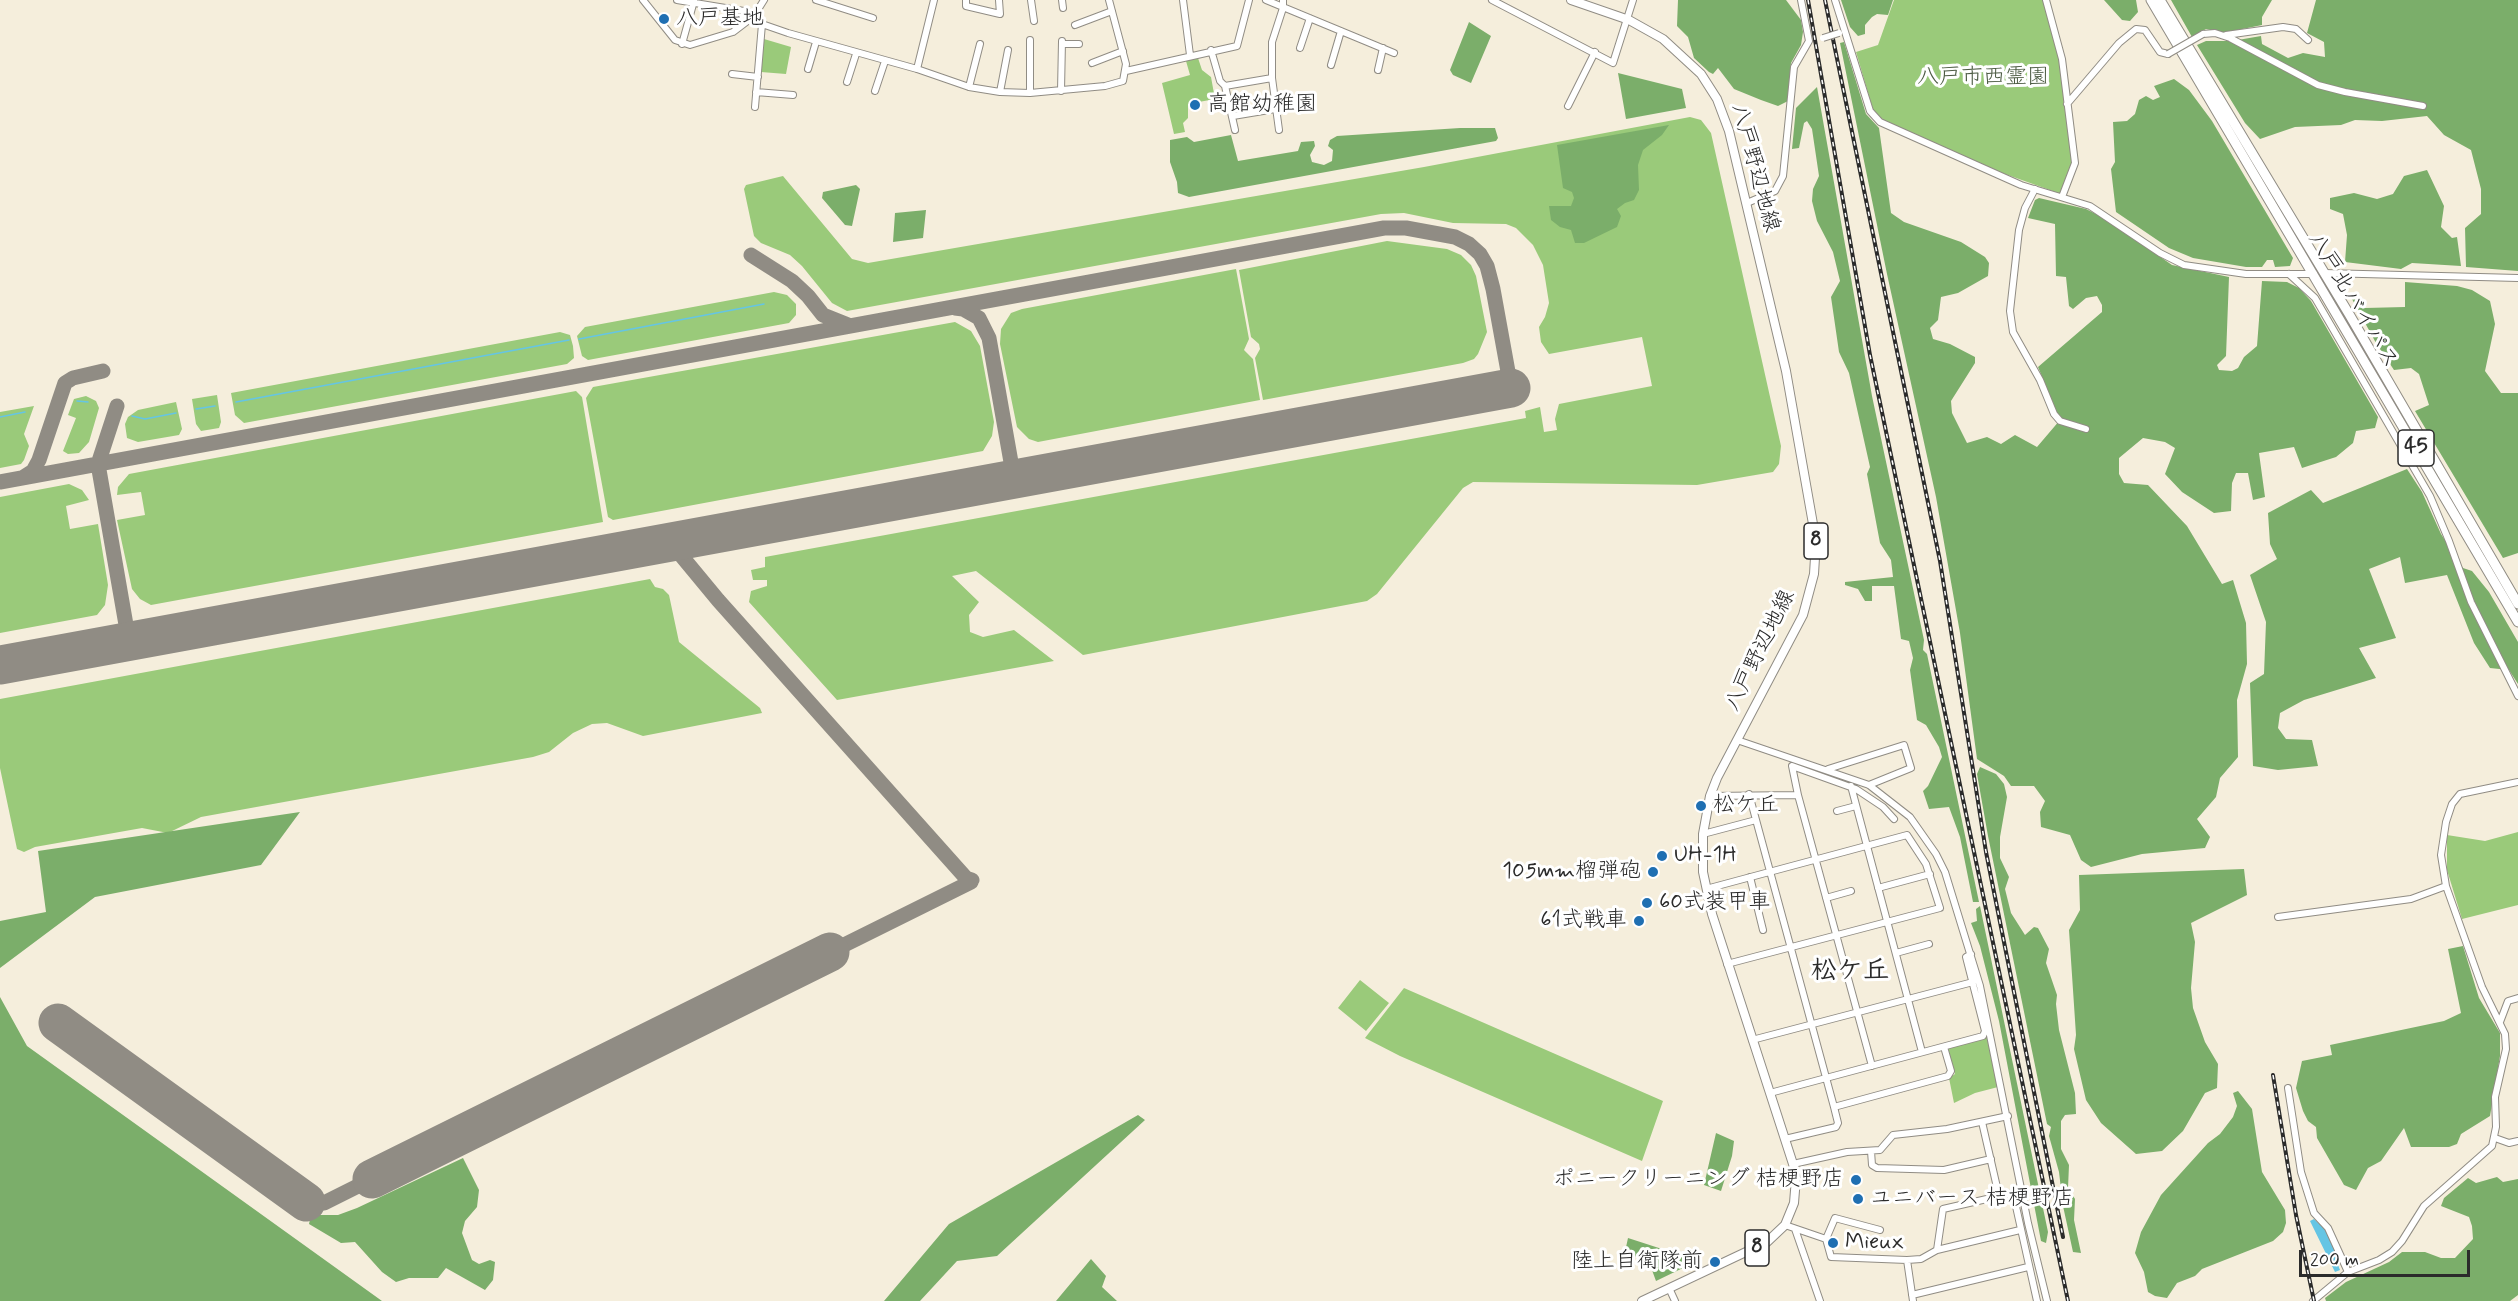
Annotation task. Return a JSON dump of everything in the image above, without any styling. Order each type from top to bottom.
[{"type":"highway","name":"八戸北バイパス","points":[[2151,0],[2518,604]]},
{"type":"highway","name":"八戸北バイパス","points":[[2160,0],[2518,622]]},
{"type":"main road","name":"八戸野辺地線","points":[[1571,0],[1629,20],[1663,39],[1682,54],[1717,99],[1729,131],[1786,371],[1816,541],[1814,574],[1803,615],[1710,796],[1702,834],[1706,889],[1727,964],[1793,1164],[1796,1192],[1785,1225]]},
{"type":"main road","name":"8","points":[[1642,1301],[1754,1250],[1767,1242],[1785,1225]]},
{"type":"street","points":[[642,0],[675,40],[690,45],[733,32],[755,15],[764,0]]},
{"type":"street","points":[[677,0],[694,1],[755,15],[762,24],[856,54],[917,69],[969,87],[1000,92],[1030,93],[1119,84],[1126,76],[1123,51],[1109,0]]},
{"type":"street","points":[[816,0],[873,18]]},
{"type":"street","points":[[917,69],[934,0]]},
{"type":"street","points":[[966,0],[966,6],[1000,14],[999,0]]},
{"type":"street","points":[[1031,0],[1034,21]]},
{"type":"street","points":[[1062,0],[1063,8]]},
{"type":"street","points":[[1183,0],[1190,55]]},
{"type":"street","points":[[1126,70],[1238,46],[1249,0]]},
{"type":"street","points":[[1266,0],[1283,3],[1310,18],[1394,53]]},
{"type":"street","points":[[1492,0],[1613,63],[1629,20],[1633,0]]},
{"type":"street","points":[[1747,204],[1775,191],[1784,176],[1794,67],[1809,41],[1801,0]]},
{"type":"street","points":[[1835,0],[1842,32],[1874,118],[2035,189],[2101,211],[2160,253],[2184,265],[2246,274],[2318,273],[2518,278]]},
{"type":"street","points":[[2046,0],[2060,49],[2075,163],[2062,197]]},
{"type":"street","points":[[682,44],[694,1]]},
{"type":"street","points":[[1279,130],[1272,78],[1272,42],[1283,3]]},
{"type":"street","points":[[1075,25],[1112,10]]},
{"type":"street","points":[[1300,48],[1310,18]]},
{"type":"street","points":[[755,107],[762,24]]},
{"type":"street","points":[[2067,104],[2119,44],[2136,29],[2145,30],[2160,52],[2168,54],[2203,34],[2222,35],[2283,27],[2296,29],[2308,39]]},
{"type":"street","points":[[1330,65],[1341,31]]},
{"type":"street","points":[[1809,41],[1842,32]]},
{"type":"street","points":[[2222,35],[2318,85],[2423,106]]},
{"type":"street","points":[[1030,40],[1030,93]]},
{"type":"street","points":[[808,69],[816,42]]},
{"type":"street","points":[[1060,91],[1062,43],[1079,44]]},
{"type":"street","points":[[969,87],[980,44]]},
{"type":"street","points":[[1378,70],[1383,48]]},
{"type":"street","points":[[1000,92],[1008,50]]},
{"type":"street","points":[[1211,50],[1220,81],[1226,86],[1235,130]]},
{"type":"street","points":[[1092,63],[1123,51]]},
{"type":"street","points":[[1568,106],[1595,52]]},
{"type":"street","points":[[847,82],[856,54]]},
{"type":"street","points":[[875,91],[885,61]]},
{"type":"street","points":[[732,74],[758,77]]},
{"type":"street","points":[[1226,86],[1272,78]]},
{"type":"street","points":[[756,92],[793,95]]},
{"type":"street","points":[[1233,116],[1275,109]]},
{"type":"street","points":[[2035,189],[2025,208],[2019,230],[2010,311],[2013,332],[2036,371],[2054,414],[2060,421],[2086,429]]},
{"type":"street","points":[[2289,274],[2314,298],[2430,496],[2450,541],[2456,566],[2471,602],[2518,696]]},
{"type":"street","points":[[1737,740],[1869,785],[1910,817],[1936,854],[1945,872],[1983,997],[2030,1233],[2047,1301]]},
{"type":"street","points":[[1827,769],[1904,745],[1911,768],[1869,785]]},
{"type":"street","points":[[1872,1066],[1792,766],[1851,786],[1875,801],[1894,819]]},
{"type":"street","points":[[2313,1301],[2348,1272],[2379,1260],[2392,1252],[2402,1241],[2424,1206],[2487,1153],[2495,1138],[2494,1108],[2506,1049],[2500,1022],[2482,987],[2446,886],[2441,855],[2443,835],[2452,804],[2460,794],[2518,782]]},
{"type":"street","points":[[1851,786],[1922,1052]]},
{"type":"street","points":[[1749,794],[1838,1123],[1836,1127],[1785,1139]]},
{"type":"street","points":[[1710,796],[1798,795]]},
{"type":"street","points":[[1837,811],[1856,806]]},
{"type":"street","points":[[1702,834],[1756,820]]},
{"type":"street","points":[[1706,889],[1907,834],[1930,874],[1940,908],[1727,964]]},
{"type":"street","points":[[1878,888],[1930,874]]},
{"type":"street","points":[[1750,877],[1763,930]]},
{"type":"street","points":[[2278,917],[2411,899],[2446,886]]},
{"type":"street","points":[[1826,898],[1851,891]]},
{"type":"street","points":[[1896,953],[1929,944]]},
{"type":"street","points":[[1770,1093],[1985,1034],[1966,957],[1971,954]]},
{"type":"street","points":[[1752,1040],[1908,997],[1973,982]]},
{"type":"street","points":[[2500,1022],[2508,1001],[2518,998]]},
{"type":"street","points":[[1834,1107],[1948,1076],[1951,1071],[1944,1047]]},
{"type":"street","points":[[2288,1088],[2301,1172],[2314,1214],[2328,1228],[2348,1272]]},
{"type":"street","points":[[1793,1164],[1847,1152],[1880,1150],[1893,1135],[2008,1116]]},
{"type":"street","points":[[1982,1122],[1999,1196]]},
{"type":"street","points":[[2495,1138],[2509,1143],[2518,1141]]},
{"type":"street","points":[[1871,1151],[1872,1165],[1877,1168],[1944,1170],[1991,1159]]},
{"type":"street","points":[[1937,1251],[1943,1209],[2013,1193],[2037,1301]]},
{"type":"street","points":[[1880,1230],[1835,1218],[1826,1239],[1831,1257],[1921,1259],[1937,1251],[2020,1230]]},
{"type":"street","points":[[1785,1225],[1826,1239]]},
{"type":"street","points":[[1795,1229],[1820,1301]]},
{"type":"street","points":[[1906,1260],[1913,1298],[2028,1267]]},
{"type":"street","points":[[1669,1288],[1675,1301]]},
{"type":"green space","points":[[1678,0],[1786,0],[1801,20],[1803,32],[1801,45],[1791,63],[1788,101],[1778,106],[1761,100],[1734,89],[1718,68],[1713,74],[1709,72],[1694,58],[1688,37],[1677,26]]},
{"type":"green space","points":[[1841,0],[1893,0],[1888,15],[1877,14],[1872,17],[1865,25],[1865,34],[1858,36],[1850,27]]},
{"type":"green space","name":"八戸市西霊園","points":[[1894,0],[2044,0],[2060,61],[2073,165],[2061,194],[1991,169],[1884,120],[1874,113],[1856,52],[1878,45]]},
{"type":"green space","points":[[2104,0],[2136,0],[2138,12],[2130,21],[2122,20]]},
{"type":"green space","points":[[2171,0],[2272,0],[2262,17],[2262,25],[2223,33],[2206,29],[2192,37]]},
{"type":"green space","points":[[2316,0],[2518,0],[2518,271],[2466,267],[2465,228],[2481,214],[2481,189],[2471,150],[2444,135],[2427,116],[2382,121],[2355,120],[2341,125],[2295,127],[2260,139],[2245,123],[2197,45],[2206,41],[2232,41],[2261,36],[2262,44],[2288,58],[2303,53],[2325,57],[2324,42],[2307,33]]},
{"type":"green space","points":[[1469,22],[1491,36],[1471,83],[1453,75],[1450,70]]},
{"type":"green space","points":[[764,39],[791,47],[786,74],[761,72]]},
{"type":"green space","points":[[1844,42],[1866,114],[1879,128],[1891,213],[1904,222],[1961,242],[1985,257],[1989,263],[1988,276],[1958,293],[1941,297],[1938,320],[1930,328],[1933,339],[1950,344],[1975,357],[1975,363],[1951,401],[1952,413],[1967,443],[1987,437],[2001,444],[2015,435],[2037,447],[2060,420],[2038,367],[2102,312],[2102,305],[2097,296],[2086,298],[2073,309],[2069,306],[2066,277],[2056,276],[2055,224],[2028,218],[2035,200],[2039,198],[2086,209],[2104,218],[2172,265],[2229,277],[2226,356],[2217,365],[2219,370],[2232,371],[2238,368],[2244,357],[2257,346],[2262,281],[2287,282],[2299,288],[2311,301],[2378,417],[2375,428],[2356,431],[2353,443],[2336,457],[2302,468],[2294,447],[2259,453],[2265,497],[2253,500],[2248,473],[2236,473],[2232,483],[2231,511],[2214,513],[2182,492],[2165,474],[2175,448],[2165,442],[2143,438],[2119,458],[2119,474],[2124,483],[2148,485],[2187,526],[2222,584],[2233,580],[2246,623],[2247,664],[2237,700],[2238,757],[2220,778],[2216,797],[2197,819],[2210,837],[2205,848],[2142,854],[2091,867],[2081,860],[2070,835],[2041,827],[2040,812],[2045,801],[2034,786],[2011,786],[2004,776],[1977,759],[1960,633],[1936,497],[1887,274],[1840,43]]},
{"type":"green space","points":[[1198,58],[1202,70],[1211,77],[1215,99],[1188,104],[1188,118],[1183,123],[1185,132],[1174,134],[1162,83],[1190,75],[1186,61]]},
{"type":"green space","points":[[1618,73],[1682,89],[1686,108],[1626,119]]},
{"type":"green space","points":[[2174,79],[2189,90],[2212,121],[2293,258],[2290,266],[2275,267],[2273,260],[2267,260],[2262,267],[2246,267],[2193,258],[2169,248],[2116,212],[2111,169],[2115,162],[2113,122],[2127,121],[2135,114],[2139,100],[2146,96],[2153,100],[2160,97],[2154,86]]},
{"type":"green space","points":[[1817,87],[1872,396],[1924,640],[1923,650],[1927,654],[1979,902],[1973,902],[1960,837],[1949,807],[1929,809],[1923,791],[1928,786],[1942,757],[1926,725],[1917,720],[1910,670],[1913,658],[1909,641],[1901,639],[1894,586],[1872,586],[1872,601],[1865,601],[1858,589],[1845,585],[1845,582],[1893,577],[1891,560],[1880,543],[1867,474],[1870,467],[1849,373],[1839,352],[1831,297],[1840,281],[1833,252],[1817,221],[1812,201],[1813,189],[1819,176],[1812,129],[1807,121],[1804,123],[1799,148],[1792,149],[1796,108]]},
{"type":"green space","points":[[1690,117],[1701,120],[1711,133],[1781,446],[1779,464],[1773,472],[1697,485],[1473,482],[1463,488],[1377,594],[1367,601],[1083,655],[976,571],[952,576],[979,602],[969,615],[970,632],[983,637],[1014,630],[1054,661],[837,700],[749,602],[751,591],[767,586],[767,580],[753,580],[751,570],[765,567],[765,557],[1526,418],[1525,411],[1540,407],[1544,432],[1557,430],[1555,419],[1559,404],[1652,386],[1642,337],[1549,354],[1541,342],[1539,327],[1549,303],[1543,265],[1533,245],[1516,228],[1506,224],[1453,223],[1404,213],[1381,214],[847,311],[832,303],[790,255],[761,243],[754,236],[744,189],[746,185],[783,176],[852,259],[868,263],[1424,167]]},
{"type":"green space","points":[[1669,125],[1662,135],[1643,150],[1638,165],[1639,190],[1634,200],[1617,209],[1621,216],[1617,227],[1584,243],[1575,243],[1571,230],[1560,227],[1551,220],[1549,206],[1571,206],[1574,198],[1572,192],[1563,188],[1557,145]]},
{"type":"green space","points":[[1495,128],[1498,138],[1496,141],[1189,197],[1178,193],[1170,162],[1170,140],[1187,137],[1194,142],[1231,135],[1238,161],[1298,151],[1301,142],[1314,141],[1315,146],[1310,155],[1312,162],[1324,165],[1332,161],[1333,150],[1328,146],[1330,140],[1337,136]]},
{"type":"green space","points":[[2427,170],[2444,206],[2441,227],[2452,238],[2457,237],[2461,266],[2412,263],[2401,269],[2345,262],[2347,235],[2343,214],[2330,209],[2330,198],[2354,193],[2377,199],[2393,194],[2404,176]]},
{"type":"green space","points":[[856,185],[860,189],[852,226],[845,225],[822,198],[823,192]]},
{"type":"green space","points":[[926,210],[923,238],[893,242],[895,213]]},
{"type":"green space","points":[[1387,241],[1447,249],[1461,255],[1471,265],[1476,276],[1487,332],[1478,354],[1474,359],[1463,363],[1263,400],[1255,358],[1260,349],[1259,344],[1251,337],[1239,270]]},
{"type":"green space","points":[[1236,269],[1249,339],[1244,350],[1253,359],[1260,400],[1038,442],[1029,439],[1017,427],[1000,344],[1001,329],[1011,313],[1022,309]]},
{"type":"green space","points":[[2405,282],[2457,286],[2472,290],[2490,301],[2495,324],[2485,371],[2501,393],[2518,393],[2518,553],[2503,558],[2415,411],[2429,405],[2419,374],[2411,368],[2394,370],[2352,299],[2361,300],[2365,308],[2405,307]]},
{"type":"green space","points":[[774,292],[787,295],[796,304],[796,315],[789,323],[588,360],[582,356],[577,336],[585,327]]},
{"type":"green space","points":[[955,322],[971,331],[980,346],[994,422],[992,436],[983,451],[613,520],[608,517],[586,398],[593,387]]},
{"type":"green space","points":[[560,332],[570,335],[573,346],[574,358],[567,364],[244,423],[235,415],[231,393]]},
{"type":"green space","points":[[576,391],[582,397],[603,522],[151,605],[140,599],[132,589],[117,520],[145,515],[141,492],[117,495],[118,487],[129,474]]},
{"type":"green space","points":[[217,395],[221,422],[219,428],[201,431],[196,424],[192,399]]},
{"type":"green space","points":[[86,396],[96,401],[99,408],[89,442],[79,453],[68,454],[63,451],[76,418],[68,415],[74,399]]},
{"type":"green space","points":[[176,402],[182,429],[179,435],[138,442],[127,438],[125,424],[128,417],[138,410]]},
{"type":"green space","points":[[34,406],[24,434],[29,446],[24,460],[21,464],[0,468],[0,412]]},
{"type":"green space","points":[[2407,469],[2422,492],[2441,534],[2463,568],[2472,571],[2489,592],[2518,642],[2518,684],[2509,670],[2490,668],[2474,643],[2447,575],[2405,583],[2400,557],[2369,569],[2396,638],[2359,648],[2376,678],[2304,700],[2280,713],[2278,728],[2286,739],[2312,740],[2318,766],[2278,770],[2253,766],[2250,683],[2264,674],[2266,622],[2250,575],[2277,559],[2270,544],[2268,513],[2311,490],[2323,503]]},
{"type":"green space","points":[[69,484],[82,490],[89,500],[66,506],[70,529],[98,524],[108,585],[105,605],[97,615],[0,633],[0,497]]},
{"type":"green space","points":[[650,579],[655,587],[663,589],[669,595],[679,642],[760,708],[762,713],[643,736],[607,723],[592,724],[573,733],[549,752],[533,757],[201,817],[168,833],[142,828],[35,847],[24,852],[17,849],[0,768],[0,699]]},
{"type":"green space","points":[[1980,767],[1996,774],[2004,784],[2007,797],[2000,837],[2000,858],[2009,877],[2005,889],[2011,913],[2025,935],[2034,927],[2038,928],[2049,949],[2046,963],[2057,995],[2059,1030],[2075,1093],[2076,1114],[2065,1115],[2061,1121],[2061,1149],[2069,1165],[2068,1188],[2075,1199],[2074,1220],[2081,1253],[2073,1252],[2063,1206],[2059,1172],[2049,1136],[2051,1127],[2047,1124],[1988,836],[1977,774]]},
{"type":"green space","points":[[300,812],[261,865],[95,897],[0,968],[0,921],[46,912],[38,851]]},
{"type":"green space","points":[[2518,832],[2518,905],[2462,919],[2447,870],[2447,835],[2485,841]]},
{"type":"green space","points":[[2244,869],[2247,895],[2191,923],[2195,942],[2191,988],[2193,1008],[2205,1042],[2218,1064],[2217,1088],[2205,1093],[2183,1131],[2162,1151],[2136,1154],[2101,1123],[2086,1100],[2074,1049],[2076,1035],[2069,930],[2080,910],[2079,875]]},
{"type":"green space","points":[[1980,906],[2048,1232],[2046,1243],[2041,1241],[1999,1021],[1980,946],[1971,923],[1977,921],[1976,909]]},
{"type":"green space","points":[[2463,946],[2479,998],[2500,1033],[2500,1056],[2490,1116],[2461,1134],[2457,1144],[2449,1147],[2411,1147],[2404,1128],[2381,1161],[2368,1168],[2356,1190],[2344,1185],[2317,1138],[2316,1127],[2308,1121],[2303,1111],[2296,1088],[2302,1061],[2332,1055],[2330,1045],[2444,1021],[2461,1013],[2448,949]]},
{"type":"green space","points":[[1360,980],[1389,1003],[1366,1031],[1338,1008]]},
{"type":"green space","points":[[1404,988],[1663,1101],[1642,1161],[1400,1056],[1365,1038]]},
{"type":"green space","points":[[0,997],[27,1046],[382,1301],[0,1301]]},
{"type":"green space","points":[[1987,1036],[1998,1087],[1975,1093],[1954,1103],[1949,1078],[1955,1074],[1947,1049]]},
{"type":"green space","points":[[2238,1091],[2252,1109],[2262,1172],[2285,1210],[2286,1223],[2283,1232],[2273,1241],[2202,1269],[2195,1276],[2177,1283],[2167,1298],[2155,1296],[2148,1292],[2144,1272],[2135,1253],[2141,1232],[2161,1195],[2208,1143],[2220,1134],[2233,1117],[2237,1106],[2233,1093]]},
{"type":"green space","points":[[1138,1115],[1145,1120],[997,1256],[957,1261],[920,1301],[884,1301],[949,1224]]},
{"type":"green space","points":[[1716,1133],[1734,1141],[1732,1156],[1721,1191],[1704,1185]]},
{"type":"green space","points":[[463,1158],[479,1190],[477,1207],[465,1221],[462,1233],[472,1260],[479,1264],[490,1260],[495,1262],[493,1280],[485,1290],[446,1268],[438,1278],[409,1278],[396,1282],[382,1272],[355,1242],[341,1243],[309,1224],[311,1215],[338,1215],[357,1208]]},
{"type":"green space","points":[[2497,1177],[2503,1182],[2518,1179],[2518,1295],[2510,1301],[2326,1301],[2325,1298],[2346,1282],[2389,1262],[2402,1252],[2425,1252],[2441,1258],[2455,1258],[2473,1239],[2472,1226],[2469,1217],[2441,1206],[2444,1198],[2468,1178],[2476,1183]]},
{"type":"green space","points":[[1628,1238],[1662,1249],[1683,1252],[1691,1250],[1693,1257],[1687,1266],[1656,1281],[1649,1262],[1625,1252]]},
{"type":"green space","points":[[1091,1259],[1106,1276],[1102,1287],[1117,1301],[1056,1301]]},
{"type":"water","points":[[2314,1219],[2325,1229],[2339,1259],[2336,1260],[2340,1270],[2335,1272],[2310,1221]]},
{"type":"waterway","points":[[579,339],[764,304]]},
{"type":"waterway","points":[[236,402],[569,340]]},
{"type":"waterway","points":[[77,401],[88,402]]},
{"type":"waterway","points":[[196,409],[215,406]]},
{"type":"waterway","points":[[0,417],[25,412]]},
{"type":"waterway","points":[[132,416],[145,419],[176,413]]},
{"type":"taxiway","points":[[0,482],[1384,228],[1406,228],[1455,237],[1469,244],[1480,254],[1487,266],[1493,289],[1511,388]]},
{"type":"taxiway","points":[[751,255],[792,281],[823,315],[848,325]]},
{"type":"taxiway","points":[[955,308],[963,309],[979,318],[989,338],[1014,479]]},
{"type":"taxiway","points":[[22,478],[33,471],[39,460],[65,383],[73,378],[103,371]]},
{"type":"taxiway","points":[[117,406],[98,464],[129,642]]},
{"type":"taxiway","points":[[670,542],[718,600],[966,878],[972,880]]},
{"type":"taxiway","points":[[830,952],[971,882]]},
{"type":"taxiway","points":[[306,1202],[324,1203],[372,1179]]},
{"type":"runway","points":[[0,665],[1511,388]]},
{"type":"runway","points":[[372,1179],[830,952]]},
{"type":"runway","points":[[58,1023],[306,1202]]},
{"type":"railway","points":[[1808,0],[1870,355],[2068,1301]]},
{"type":"railway","points":[[1825,0],[1940,561],[1986,852],[2063,1237]]},
{"type":"railway","points":[[2273,1075],[2296,1215],[2314,1301]]},
{"type":"place","name":"八戸基地","points":[[664,19]]},
{"type":"place","name":"高館幼稚園","points":[[1195,105]]},
{"type":"place","name":"松ケ丘","points":[[1701,806]]},
{"type":"place","name":"UH-1H","points":[[1662,856]]},
{"type":"place","name":"105mm榴弾砲","points":[[1653,872]]},
{"type":"place","name":"60式装甲車","points":[[1647,903]]},
{"type":"place","name":"61式戦車","points":[[1639,921]]},
{"type":"place","name":"ポニークリーニング 桔梗野店","points":[[1856,1180]]},
{"type":"place","name":"ユニバース 桔梗野店","points":[[1858,1199]]},
{"type":"place","name":"Mieux","points":[[1833,1243]]},
{"type":"place","name":"陸上自衛隊前","points":[[1715,1262]]},
{"type":"district","name":"松ケ丘","points":[[1850,973]]}]
